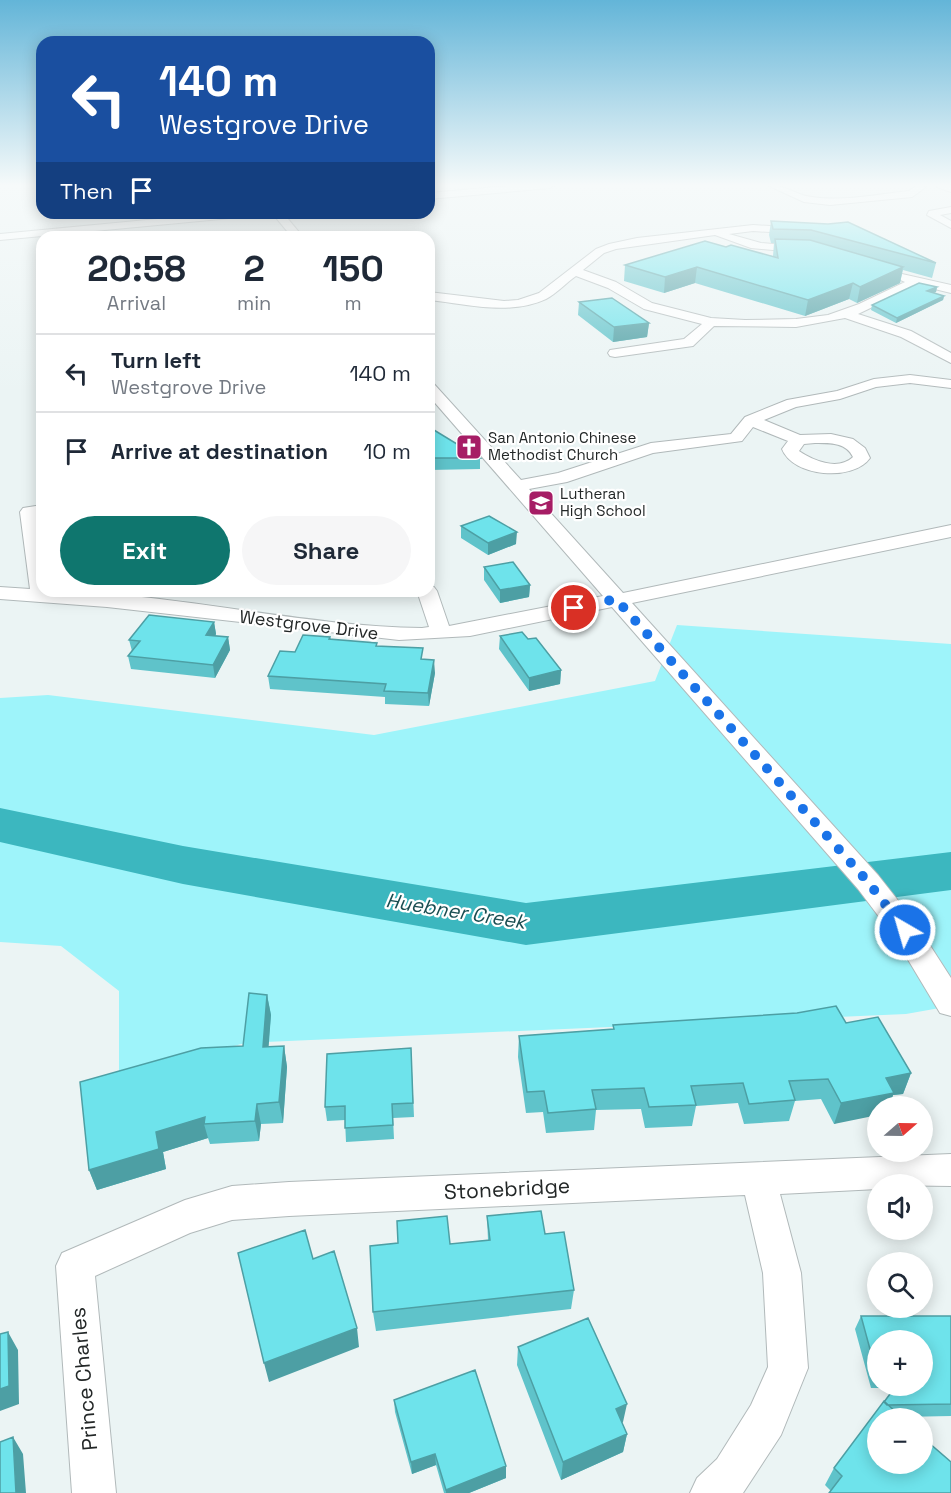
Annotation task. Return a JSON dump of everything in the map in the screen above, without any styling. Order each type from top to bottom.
[{"type":"street","points":[[435,297],[504,305],[519,304],[543,296],[594,255],[611,259]]},
{"type":"street","points":[[573,272],[602,276],[612,285],[648,306],[711,322],[793,324],[846,314],[917,281]]},
{"type":"street","points":[[886,274],[951,289]]},
{"type":"street","points":[[846,314],[906,334],[951,358]]},
{"type":"street","points":[[615,352],[688,343],[711,322]]},
{"type":"street","points":[[516,486],[561,478],[651,448],[736,438],[750,420],[792,403],[840,395],[874,382],[910,379],[951,384]]},
{"type":"street","points":[[435,394],[868,882],[905,930],[951,1004]]},
{"type":"street","points":[[750,420],[799,440]]},
{"type":"street","name":"Westgrove Drive","points":[[63,597],[181,608],[400,636],[441,633],[470,630],[951,531]]},
{"type":"street","name":"Westgrove Drive","points":[[0,594],[36,595]]},
{"type":"street","points":[[429,597],[441,633]]},
{"type":"street","name":"Stonebridge","points":[[75,1266],[184,1217],[232,1203],[951,1170]]},
{"type":"street","points":[[712,1493],[732,1474],[766,1420],[788,1368],[782,1273],[758,1178]]},
{"type":"street","name":"Prince Charles","points":[[75,1266],[94,1493]]},
{"type":"shaded area","points":[[677,625],[951,644],[951,1006],[906,1014],[245,1043],[119,1077],[119,991],[61,946],[0,942],[0,698],[48,695],[374,735],[655,681]]},
{"type":"building","points":[[659,255],[766,255],[778,258],[777,255],[861,255],[903,267],[860,287],[853,283],[808,300],[697,267],[665,277],[625,265]]},
{"type":"building","points":[[904,255],[918,255],[936,263]]},
{"type":"building","points":[[919,283],[937,287],[927,291],[944,296],[897,318],[872,305]]},
{"type":"building","points":[[612,298],[649,323],[614,327],[579,302]]},
{"type":"building","points":[[435,431],[480,458],[435,458]]},
{"type":"building","points":[[489,516],[517,532],[488,543],[461,526]]},
{"type":"building","points":[[513,562],[530,585],[500,590],[484,567]]},
{"type":"building","points":[[149,615],[214,622],[206,635],[228,637],[213,665],[128,656],[140,641],[129,640]]},
{"type":"building","points":[[522,632],[528,639],[536,638],[561,670],[529,678],[500,636]]},
{"type":"building","points":[[303,635],[377,643],[376,646],[423,648],[421,659],[434,660],[428,693],[384,691],[386,684],[268,676],[280,651],[295,652]]},
{"type":"building","points":[[249,993],[267,995],[263,1047],[284,1046],[279,1102],[257,1104],[255,1121],[204,1124],[205,1117],[156,1132],[159,1149],[89,1170],[80,1082],[201,1048],[243,1046]]},
{"type":"building","points":[[836,1006],[846,1023],[878,1017],[911,1073],[886,1078],[894,1093],[867,1096],[867,1098],[841,1103],[828,1079],[789,1081],[795,1100],[749,1104],[743,1083],[691,1086],[696,1105],[649,1107],[644,1088],[592,1090],[596,1109],[548,1113],[544,1091],[527,1092],[519,1036],[614,1029],[613,1025],[797,1013]]},
{"type":"building","points":[[411,1048],[413,1103],[392,1104],[393,1125],[345,1128],[345,1106],[325,1107],[327,1054]]},
{"type":"building","points":[[541,1211],[545,1234],[564,1232],[574,1290],[373,1312],[370,1246],[398,1243],[397,1221],[447,1216],[450,1244],[490,1240],[487,1216]]},
{"type":"building","points":[[305,1230],[313,1259],[334,1251],[357,1328],[264,1363],[238,1253]]},
{"type":"building","points":[[861,1316],[867,1316],[867,1318],[933,1318],[933,1316],[951,1316],[951,1404],[887,1405],[884,1402],[888,1396],[933,1396],[933,1330],[867,1330],[867,1338]]},
{"type":"building","points":[[588,1318],[627,1404],[616,1409],[627,1434],[563,1462],[518,1347]]},
{"type":"building","points":[[8,1332],[9,1386],[0,1389],[0,1334]]},
{"type":"building","points":[[475,1370],[506,1466],[446,1490],[435,1454],[411,1462],[394,1400]]},
{"type":"building","points":[[884,1401],[891,1408],[879,1408]]},
{"type":"building","points":[[867,1424],[867,1474],[933,1474],[933,1446],[951,1462],[951,1493],[829,1493],[842,1476],[834,1468]]},
{"type":"building","points":[[13,1437],[16,1493],[0,1493],[0,1442]]},
{"type":"waterway","name":"Huebner Creek","points":[[0,825],[183,865],[526,924],[951,871]]},
{"type":"place","name":"San Antonio Chinese Methodist Church","points":[[469,447]]},
{"type":"place","name":"Lutheran High School","points":[[541,503]]},
{"type":"route","points":[[574,608],[616,599],[868,882],[905,930]]}]
